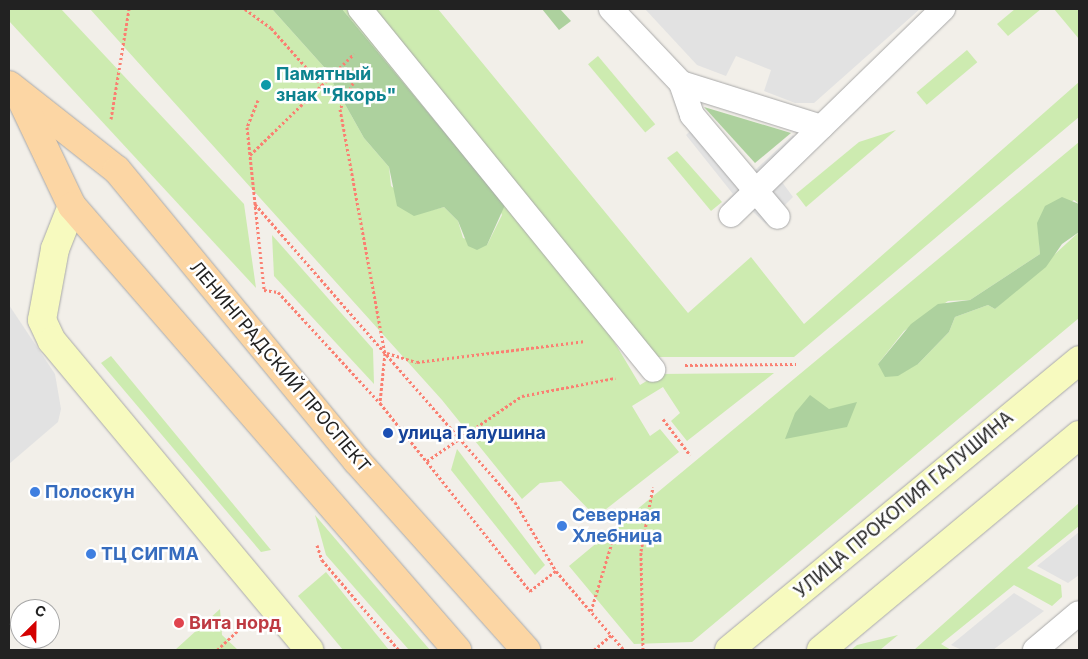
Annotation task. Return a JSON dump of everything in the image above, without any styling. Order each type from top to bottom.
[{"type":"main road","name":"ЛЕНИНГРАДСКИЙ ПРОСПЕКТ","points":[[15,92],[72,206],[457,650]]},
{"type":"main road","name":"ЛЕНИНГРАДСКИЙ ПРОСПЕКТ","points":[[15,92],[117,170],[357,461],[526,650]]},
{"type":"main road","points":[[72,206],[56,248],[42,320],[52,341],[309,650]]},
{"type":"main road","name":"УЛИЦА ПРОКОПИЯ ГАЛУШИНА","points":[[729,650],[1079,360]]},
{"type":"main road","points":[[821,650],[1079,435]]},
{"type":"lane","points":[[360,9],[653,370]]},
{"type":"lane","points":[[611,9],[681,83],[692,115],[778,218]]},
{"type":"lane","points":[[731,215],[943,9]]},
{"type":"lane","points":[[681,83],[821,127]]},
{"type":"lane","points":[[1035,650],[1079,613]]},
{"type":"path","points":[[110,130],[129,9]]},
{"type":"path","points":[[245,9],[271,28],[322,85]]},
{"type":"path","points":[[250,155],[378,31]]},
{"type":"path","points":[[378,31],[340,109],[385,353],[380,403]]},
{"type":"path","points":[[258,100],[247,127],[264,290],[278,292],[380,403],[530,591],[556,571]]},
{"type":"path","points":[[255,204],[515,502],[556,571],[624,650]]},
{"type":"path","points":[[385,353],[417,362],[626,337]]},
{"type":"path","points":[[427,462],[460,437],[522,396],[670,365],[796,364]]},
{"type":"path","points":[[663,419],[690,455]]},
{"type":"path","points":[[643,650],[641,551],[653,487]]},
{"type":"path","points":[[591,611],[620,516]]},
{"type":"path","points":[[217,650],[246,623]]},
{"type":"path","points":[[594,650],[611,635]]},
{"type":"green space","points":[[9,9],[61,9],[244,204],[256,288],[9,21]]},
{"type":"green space","points":[[90,9],[272,9],[324,67],[364,138],[389,167],[391,186],[424,212],[444,207],[458,221],[463,238],[487,245],[502,215],[491,188],[342,9],[346,9],[597,313],[640,385],[658,374],[774,373],[687,441],[671,421],[680,413],[663,387],[632,406],[650,436],[660,429],[679,452],[596,517],[561,481],[540,483],[522,499],[442,400]]},
{"type":"green space","points":[[272,9],[342,9],[505,205],[487,245],[477,250],[468,246],[458,221],[444,207],[414,216],[397,206],[389,167],[364,138],[324,67]]},
{"type":"green space","points":[[372,9],[438,9],[688,313],[751,257],[804,324],[1079,82],[1079,117],[794,357],[658,357]]},
{"type":"green space","points":[[542,9],[560,9],[571,21],[559,30]]},
{"type":"green space","points":[[1015,9],[1041,9],[1008,36],[997,24]]},
{"type":"green space","points":[[1054,9],[1079,9],[1079,39]]},
{"type":"green space","points":[[967,50],[977,62],[927,105],[916,92]]},
{"type":"green space","points":[[598,56],[655,124],[645,133],[588,64]]},
{"type":"green space","points":[[704,107],[791,133],[755,163]]},
{"type":"green space","points":[[896,130],[806,207],[796,194],[859,142]]},
{"type":"green space","points":[[1079,142],[1079,204],[1074,200],[1038,223],[1040,254],[970,300],[948,301],[904,331],[878,364],[918,364],[949,332],[955,317],[988,305],[995,309],[1079,232],[1079,318],[692,642],[634,644],[569,566]]},
{"type":"green space","points":[[677,151],[722,202],[711,211],[667,158]]},
{"type":"green space","points":[[1062,197],[1079,204],[1079,232],[1062,244],[1046,267],[995,309],[988,305],[955,317],[949,332],[918,364],[898,376],[885,377],[878,364],[911,324],[938,304],[970,300],[1040,254],[1037,223],[1045,206]]},
{"type":"green space","points":[[272,235],[373,349],[374,384],[274,276]]},
{"type":"green space","points":[[111,356],[271,550],[261,552],[101,363]]},
{"type":"green space","points":[[810,395],[829,409],[857,402],[847,427],[785,439],[795,413]]},
{"type":"green space","points":[[457,449],[545,565],[535,575],[451,470]]},
{"type":"green space","points":[[1079,503],[1079,526],[1027,568],[1061,585],[1062,597],[1052,606],[1014,585],[941,644],[951,650],[914,650]]},
{"type":"green space","points":[[315,515],[430,650],[409,650],[326,555]]},
{"type":"green space","points":[[326,572],[389,650],[343,650],[298,596]]},
{"type":"green space","points":[[220,609],[222,635],[238,650],[175,650]]},
{"type":"green space","points":[[898,635],[880,650],[851,650],[857,645]]},
{"type":"shaded area","points":[[645,9],[920,9],[814,103],[795,103],[764,91],[771,70],[736,56],[726,76],[697,65]]},
{"type":"shaded area","points":[[706,116],[753,172],[793,135],[809,152],[782,182],[793,197],[766,224],[751,210],[737,222],[722,205],[733,194],[686,135]]},
{"type":"shaded area","points":[[9,305],[55,374],[61,409],[58,422],[9,464]]},
{"type":"shaded area","points":[[1079,532],[1079,575],[1068,583],[1037,566]]},
{"type":"shaded area","points":[[1014,593],[1044,611],[993,650],[962,650],[951,645]]},
{"type":"place","name":"Памятный знак \"Якорь\"","points":[[266,85]]},
{"type":"place","name":"улица Галушина","points":[[388,433]]},
{"type":"place","name":"Полоскун","points":[[35,492]]},
{"type":"place","name":"Северная Хлебница","points":[[562,526]]},
{"type":"place","name":"ТЦ СИГМА","points":[[91,554]]},
{"type":"place","name":"Вита норд","points":[[179,623]]}]
